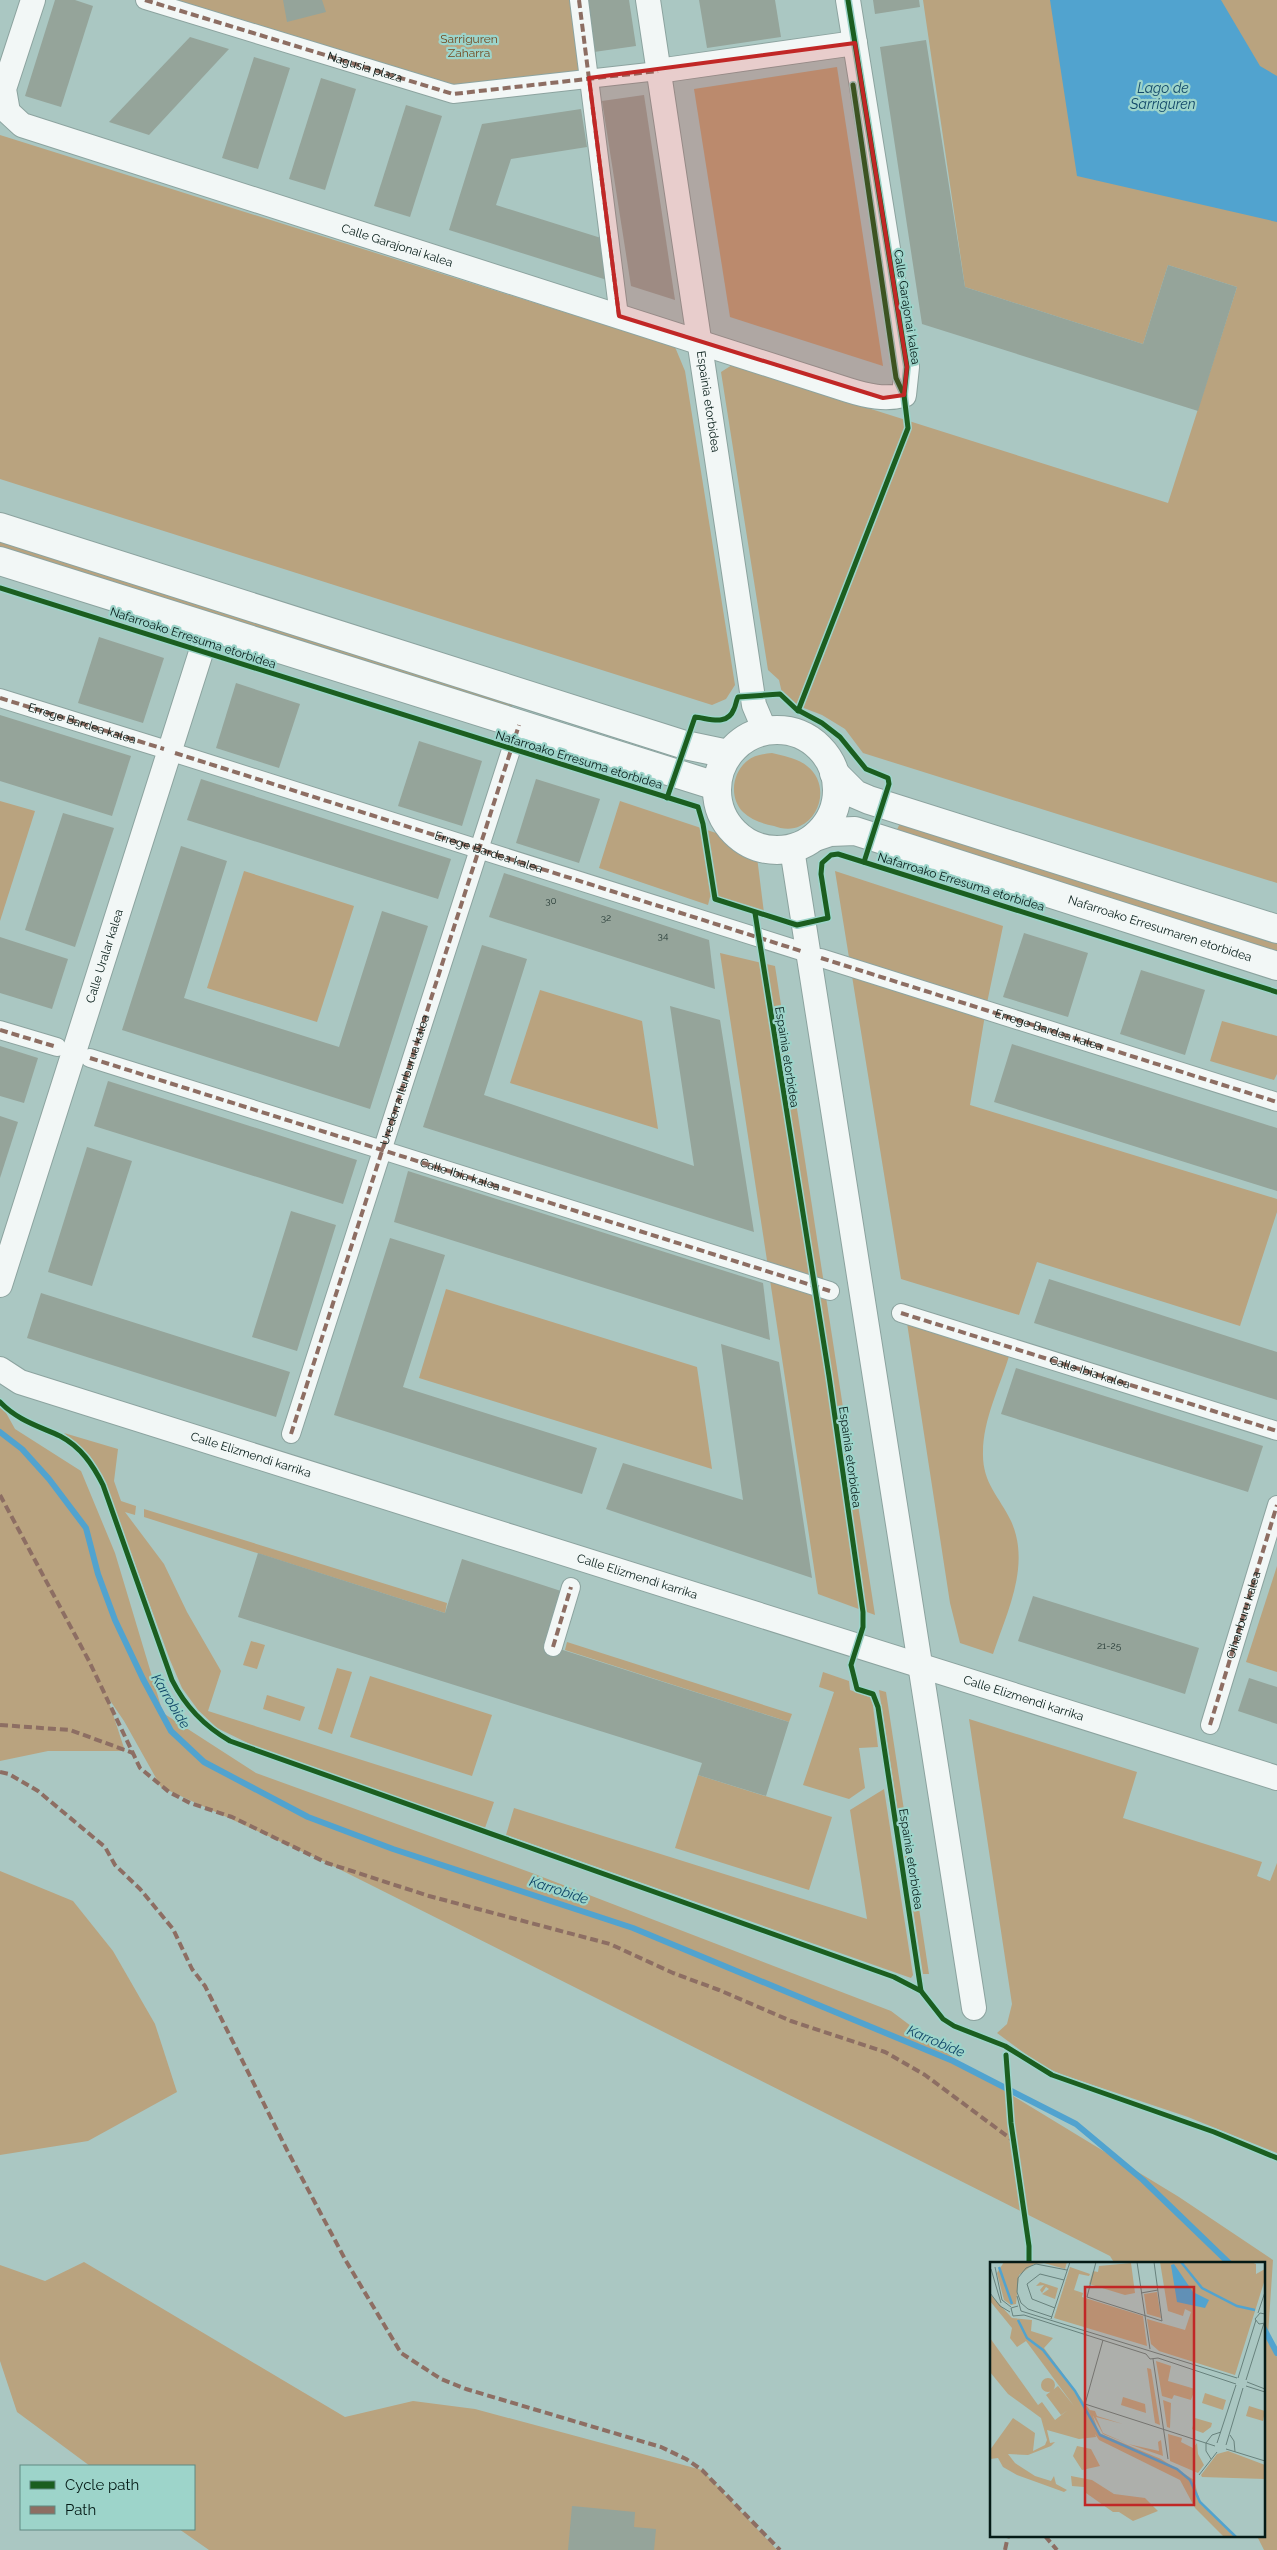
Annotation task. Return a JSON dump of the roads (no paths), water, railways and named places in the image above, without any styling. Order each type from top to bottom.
[{"type":"street","name":"Calle Garajonai kalea","points":[[33,0],[4,89],[8,112],[22,125],[852,391],[884,398],[904,394],[907,367],[848,0]]},
{"type":"street","name":"Nagusia plaza","points":[[145,0],[453,94],[658,71]]},
{"type":"street","points":[[579,0],[619,316]]},
{"type":"street","name":"Espainia etorbidea","points":[[648,0],[754,705],[765,731]]},
{"type":"street","points":[[658,71],[855,43]]},
{"type":"street","points":[[0,527],[674,742],[728,754]]},
{"type":"street","name":"Nafarroako Erresuma etorbidea","points":[[0,561],[716,786]]},
{"type":"street","name":"Calle Uralar kalea","points":[[0,1285],[209,627]]},
{"type":"street","name":"Errege Bardea kalea","points":[[0,698],[801,951]]},
{"type":"street","name":"Urederra Iturburua kalea","points":[[292,1434],[519,725]]},
{"type":"street","points":[[786,730],[806,737],[822,750],[834,773],[838,788],[833,815],[826,826],[804,843],[773,851],[755,847],[738,837],[725,823],[718,805],[716,786],[719,769],[728,754],[751,735],[765,731],[786,730]]},
{"type":"street","points":[[834,773],[855,794],[868,800],[1277,929]]},
{"type":"street","name":"Nafarroako Erresumaren etorbidea","points":[[804,843],[830,832],[855,831],[1277,966]]},
{"type":"street","points":[[804,843],[921,1667],[974,2008]]},
{"type":"street","name":"Errege Bardea kalea","points":[[821,958],[1277,1102]]},
{"type":"street","points":[[0,1030],[57,1048]]},
{"type":"street","name":"Calle Ibia kalea","points":[[90,1058],[830,1291]]},
{"type":"street","name":"Calle Ibia kalea","points":[[901,1314],[1277,1431]]},
{"type":"street","name":"Calle Elizmendi karrika","points":[[0,1369],[20,1382],[1277,1778]]},
{"type":"street","name":"Oihanburu kalea","points":[[1210,1725],[1277,1506]]},
{"type":"street","points":[[554,1647],[571,1587]]},
{"type":"water","name":"Lago de Sarriguren","points":[[1050,0],[1221,0],[1260,66],[1277,76],[1277,222],[1077,176]]},
{"type":"waterway","name":"Karrobide","points":[[0,1432],[22,1449],[49,1479],[86,1528],[98,1574],[115,1620],[143,1679],[171,1731],[204,1762],[308,1817],[393,1849],[633,1928],[953,2061],[1076,2124],[1143,2180],[1228,2262]]},
{"type":"waterway","name":"Karrobide","points":[[1264,2329],[1277,2353]]},
{"type":"park label","name":"Sarriguren Zaharra","points":[[469,46]]}]
